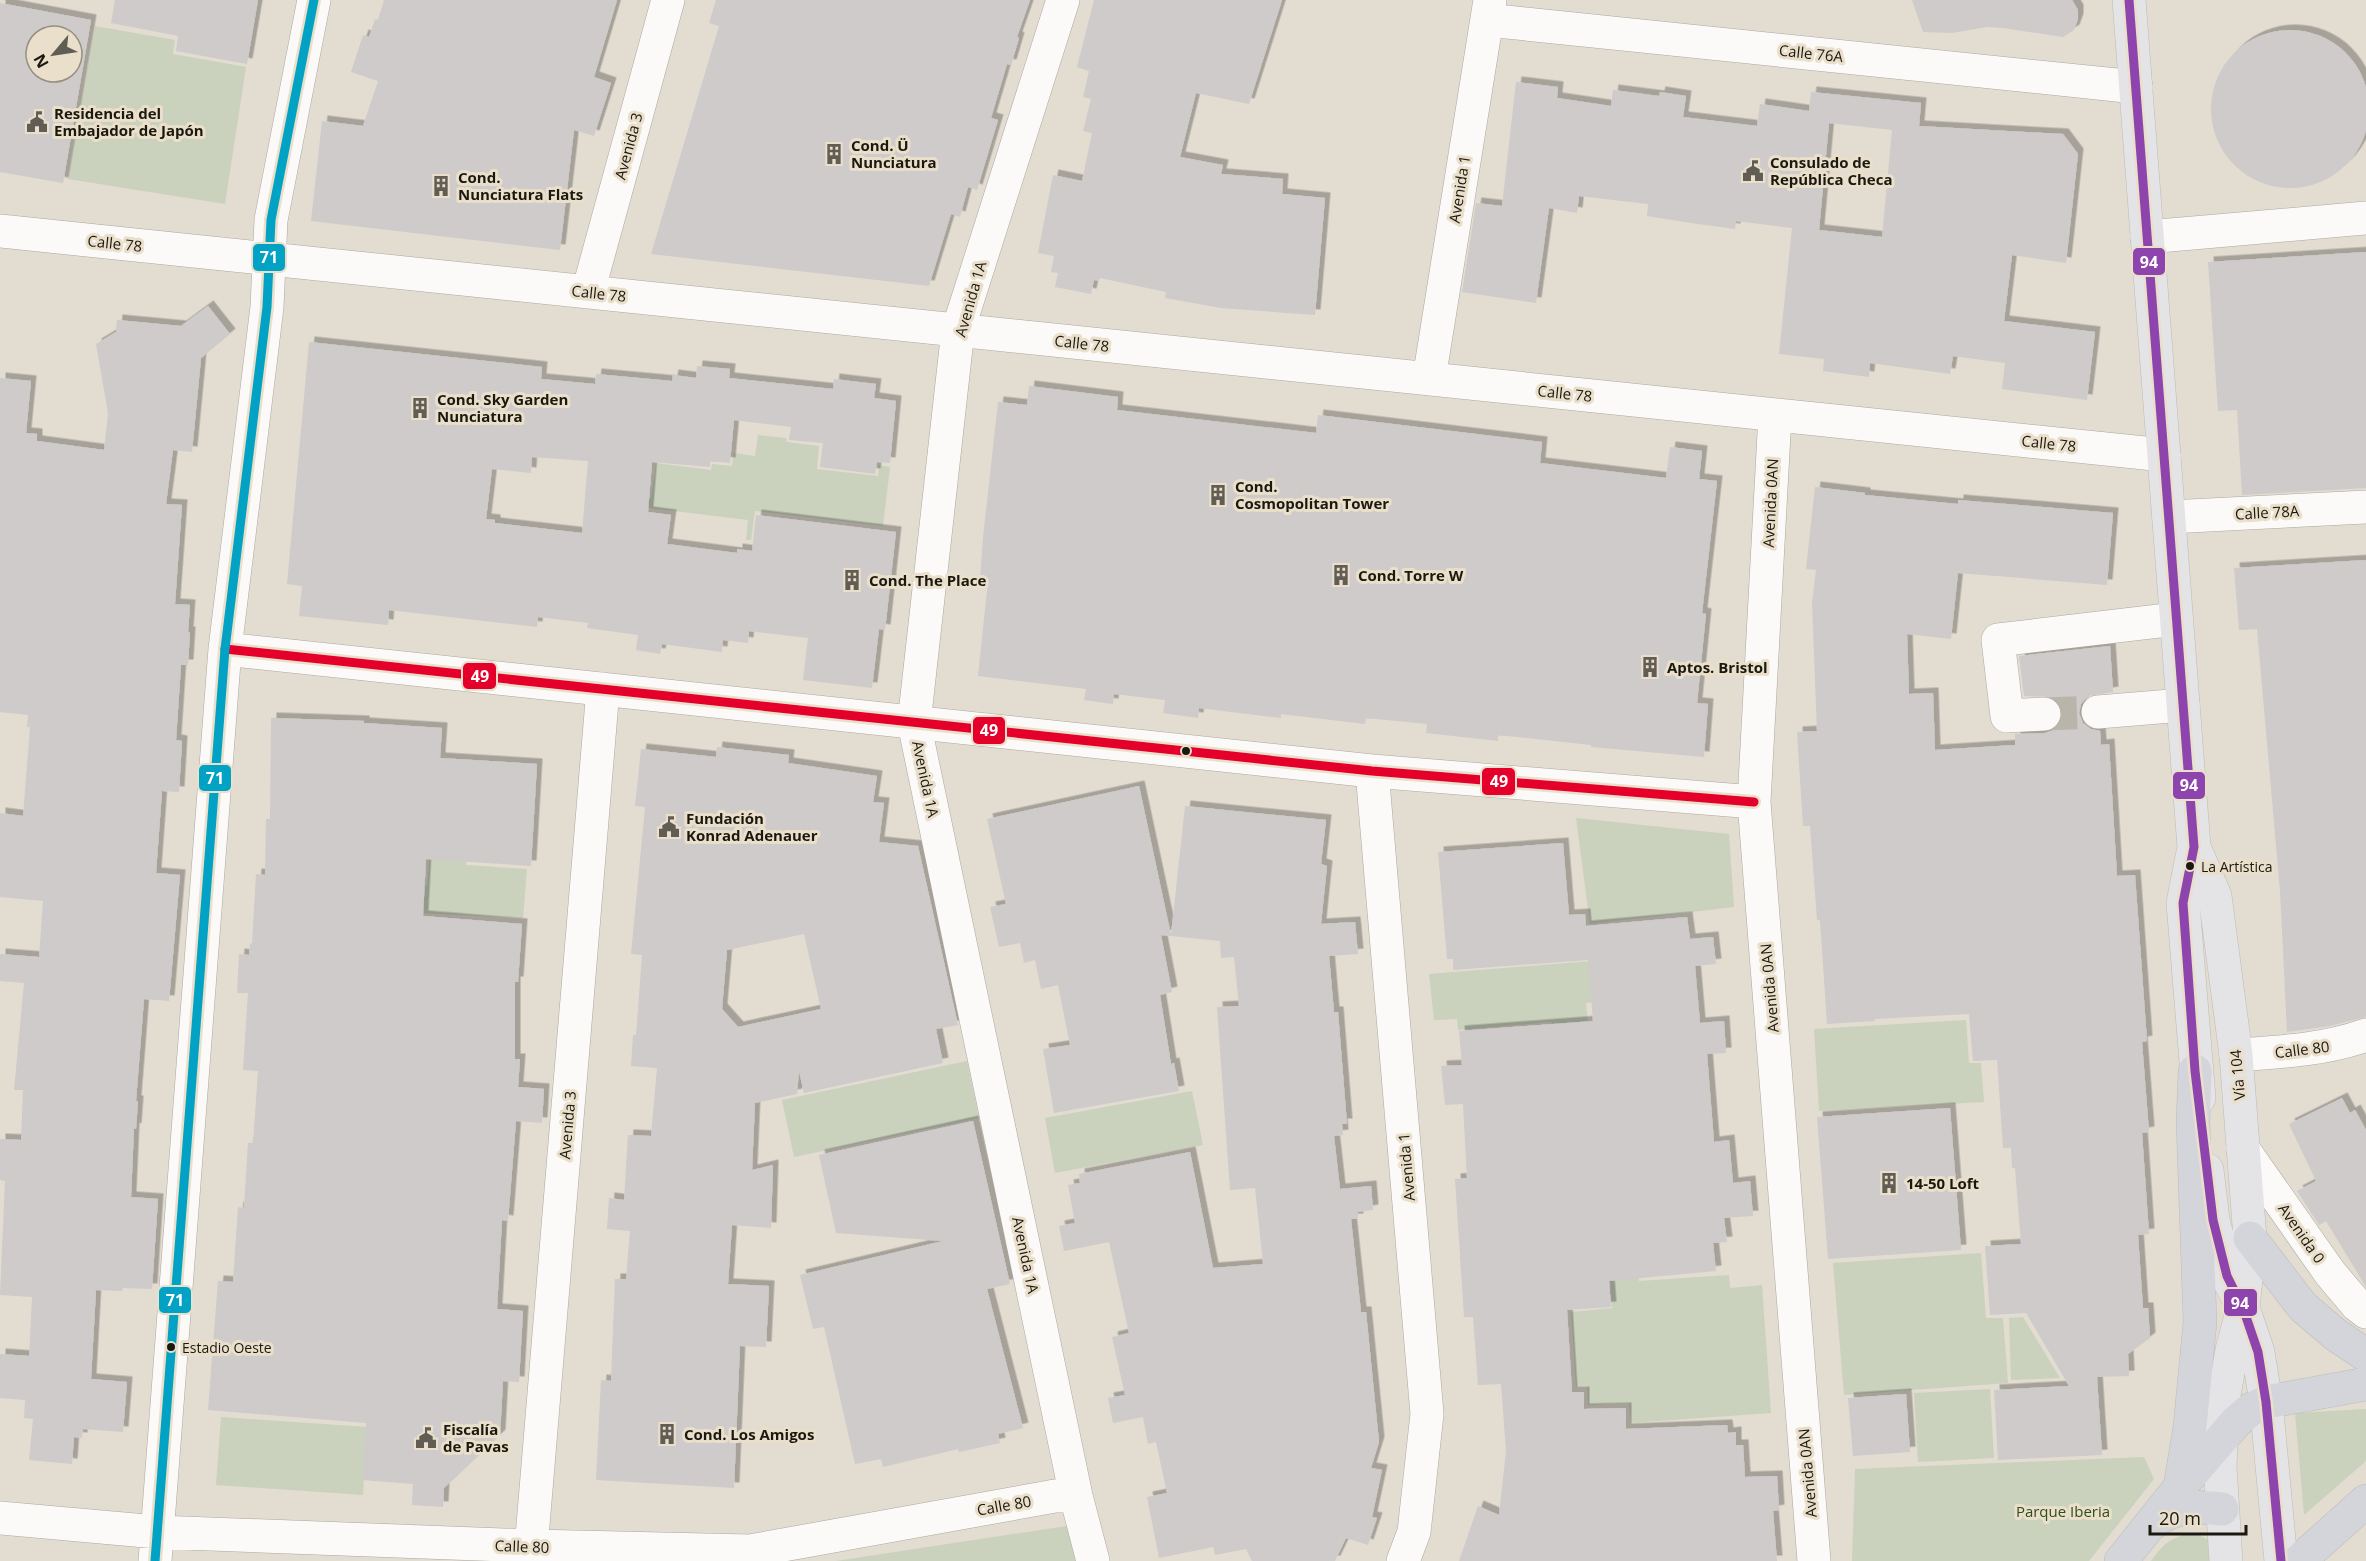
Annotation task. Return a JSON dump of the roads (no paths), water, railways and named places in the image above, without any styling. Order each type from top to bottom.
[{"type":"highway","points":[[2180,1487],[2190,1427],[2200,1322],[2193,1122],[2195,1071]]},
{"type":"highway","points":[[2250,1238],[2304,1307],[2336,1335],[2366,1355]]},
{"type":"highway","points":[[2121,1561],[2180,1487],[2250,1410],[2265,1402],[2366,1384]]},
{"type":"highway","points":[[2287,1560],[2366,1500]]},
{"type":"highway","points":[[2148,1528],[2173,1511],[2204,1507],[2222,1509]]},
{"type":"main road","name":"Vía 104","points":[[2129,0],[2194,848],[2183,903],[2195,1071],[2213,1220],[2227,1276],[2242,1308],[2258,1352],[2287,1560]]},
{"type":"main road","name":"Vía 104","points":[[2194,848],[2215,896],[2236,1055],[2250,1238],[2242,1308],[2223,1401],[2222,1509],[2226,1561]]},
{"type":"street","points":[[156,1546],[225,649],[267,307],[271,220],[314,0]]},
{"type":"street","name":"Avenida 3","points":[[588,292],[668,0]]},
{"type":"street","name":"Avenida 1A","points":[[1064,0],[958,330],[914,723],[1076,1496],[1093,1561]]},
{"type":"street","name":"Calle 76A","points":[[1488,10],[2136,87]]},
{"type":"street","name":"Avenida 1","points":[[1429,379],[1488,10]]},
{"type":"street","points":[[2147,237],[2366,218]]},
{"type":"street","name":"Calle 78","points":[[0,231],[2164,455]]},
{"type":"street","name":"Avenida 0AN","points":[[1775,415],[1754,802],[1814,1561]]},
{"type":"street","name":"Calle 78A","points":[[2169,517],[2366,507]]},
{"type":"street","points":[[2044,714],[2007,716],[1998,640],[2176,619]]},
{"type":"street","points":[[225,649],[1372,771],[1754,802]]},
{"type":"street","name":"Avenida 3","points":[[531,1554],[603,689]]},
{"type":"street","points":[[2098,712],[2183,705]]},
{"type":"street","name":"Avenida 1","points":[[1372,771],[1427,1414],[1414,1532],[1403,1561]]},
{"type":"street","name":"Calle 80","points":[[2236,1055],[2303,1050],[2340,1044],[2366,1035]]},
{"type":"street","name":"Avenida 0","points":[[2244,1149],[2330,1273],[2357,1305],[2366,1312]]},
{"type":"street","name":"Calle 80","points":[[0,1518],[156,1546],[531,1554],[750,1551],[1055,1496],[1076,1496]]},
{"type":"tunnel","points":[[2044,714],[2098,712]]},
{"type":"place","name":"Residencia del Embajador de Japón","points":[[37,122]]},
{"type":"place","name":"Cond. Ü Nunciatura","points":[[834,154]]},
{"type":"place","name":"Consulado de República Checa","points":[[1753,171]]},
{"type":"place","name":"Cond. Nunciatura Flats","points":[[441,186]]},
{"type":"place","name":"Cond. Sky Garden Nunciatura","points":[[420,408]]},
{"type":"place","name":"Cond. Cosmopolitan Tower","points":[[1218,495]]},
{"type":"place","name":"Cond. Torre W","points":[[1341,575]]},
{"type":"place","name":"Cond. The Place","points":[[852,580]]},
{"type":"place","name":"Aptos. Bristol","points":[[1650,667]]},
{"type":"place","name":"Fundación Konrad Adenauer","points":[[669,827]]},
{"type":"place","name":"La Artística","points":[[2190,866]]},
{"type":"place","name":"14-50 Loft","points":[[1889,1183]]},
{"type":"place","name":"Estadio Oeste","points":[[171,1347]]},
{"type":"place","name":"Cond. Los Amigos","points":[[667,1434]]},
{"type":"place","name":"Fiscalía de Pavas","points":[[426,1438]]},
{"type":"park label","name":"Parque Iberia","points":[[2063,1511]]}]
